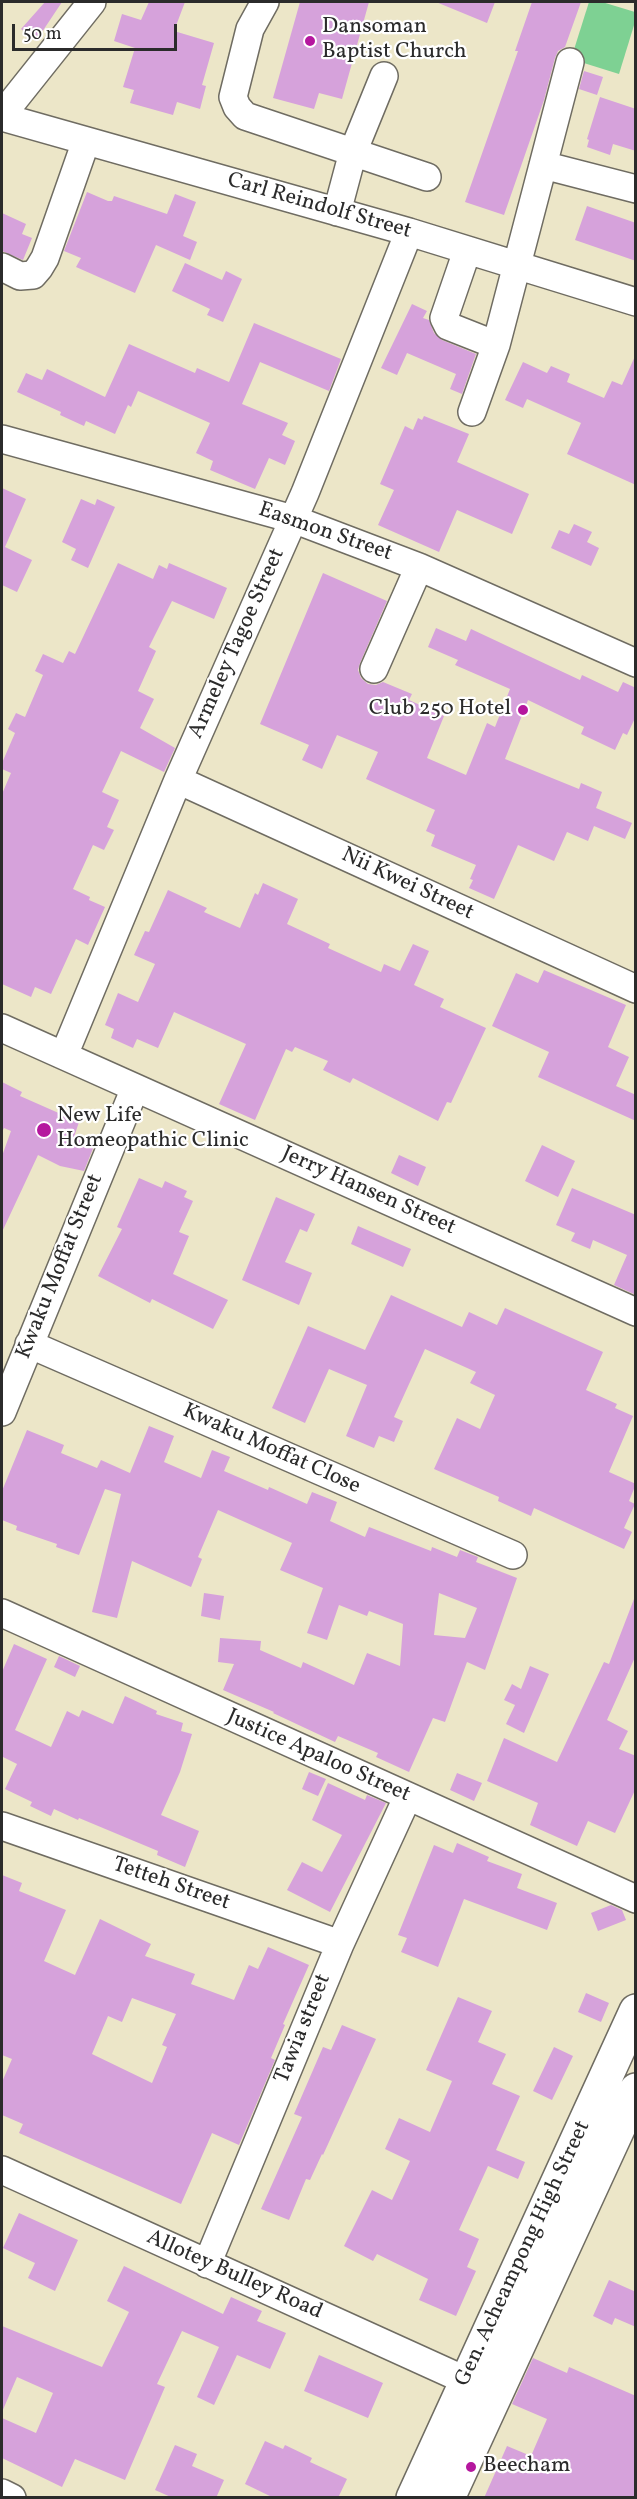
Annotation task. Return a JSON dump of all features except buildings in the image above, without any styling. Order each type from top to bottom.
[{"type":"main road","name":"Gen. Acheampong High Street","points":[[413,2498],[636,2011]]},
{"type":"main road","name":"Gen. Acheampong High Street","points":[[448,2498],[636,2090]]},
{"type":"street","points":[[2,116],[92,2]]},
{"type":"street","points":[[265,2],[250,29],[233,97],[237,107],[245,116],[427,177]]},
{"type":"street","points":[[472,412],[496,345],[570,62]]},
{"type":"street","points":[[337,212],[353,152],[384,76]]},
{"type":"street","name":"Carl Reindolf Street","points":[[2,116],[409,232],[636,302]]},
{"type":"street","points":[[2,267],[20,276],[33,275],[39,268],[45,258],[86,141]]},
{"type":"street","points":[[543,165],[636,189]]},
{"type":"street","name":"Armeley Tagoe Street","points":[[64,1055],[178,780],[293,519],[409,232]]},
{"type":"street","points":[[467,250],[444,318],[448,326],[496,345]]},
{"type":"street","name":"Easmon Street","points":[[2,439],[293,519],[418,567],[636,663]]},
{"type":"street","points":[[374,669],[418,567]]},
{"type":"street","name":"Nii Kwei Street","points":[[178,780],[636,989]]},
{"type":"street","name":"Jerry Hansen Street","points":[[2,1028],[636,1312]]},
{"type":"street","name":"Kwaku Moffat Street","points":[[2,1412],[135,1088]]},
{"type":"street","name":"Kwaku Moffat Close","points":[[29,1344],[513,1555]]},
{"type":"street","name":"Justice Apaloo Street","points":[[2,1613],[407,1798],[636,1899]]},
{"type":"street","name":"Tawia street","points":[[207,2264],[340,1944],[407,1798]]},
{"type":"street","name":"Tetteh Street","points":[[2,1826],[340,1944]]},
{"type":"street","name":"Allotey Bulley Road","points":[[2,2170],[467,2381]]},
{"type":"street","points":[[2,2493],[12,2498]]},
{"type":"green space","points":[[589,2],[602,2],[635,12],[635,22],[619,74],[571,59]]},
{"type":"place","name":"Dansoman Baptist Church","points":[[310,41]]},
{"type":"place","name":"Club 250 Hotel","points":[[523,710]]},
{"type":"place","name":"New Life Homeopathic Clinic","points":[[44,1130]]},
{"type":"place","name":"Beecham","points":[[471,2467]]}]
